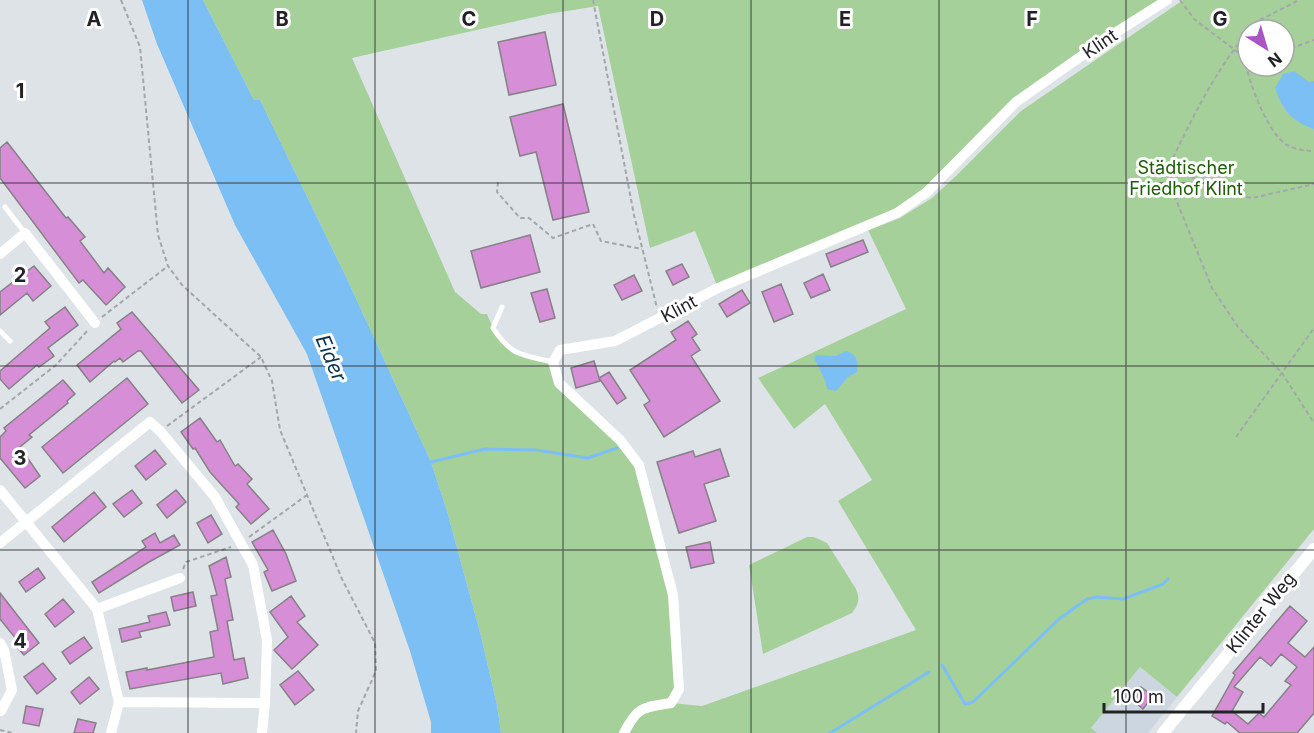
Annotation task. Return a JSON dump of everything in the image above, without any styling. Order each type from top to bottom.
[{"type":"street","name":"Klint","points":[[553,362],[560,350],[615,341],[718,288],[897,213],[927,192],[1016,102],[1107,38],[1167,0]]},
{"type":"street","points":[[0,254],[25,233],[95,323]]},
{"type":"street","points":[[553,362],[559,382],[620,440],[639,465],[673,595],[680,689],[670,703],[642,708],[631,719],[624,733]]},
{"type":"street","points":[[0,543],[150,422],[215,497],[253,565],[267,640],[262,733]]},
{"type":"street","points":[[0,490],[97,609],[119,702],[111,733]]},
{"type":"street","name":"Klinter Weg","points":[[1163,733],[1314,549]]},
{"type":"street","points":[[97,609],[180,578]]},
{"type":"street","points":[[0,643],[4,650],[12,690],[1,711]]},
{"type":"street","points":[[119,702],[265,703]]},
{"type":"lane","points":[[5,207],[25,233]]},
{"type":"lane","points":[[502,308],[493,328],[503,344],[517,354],[553,362]]},
{"type":"lane","points":[[0,331],[10,341]]},
{"type":"path","points":[[121,0],[140,47],[158,235],[168,266],[182,285],[261,357],[272,381],[280,430],[342,579],[375,643],[376,671],[358,711],[356,733]]},
{"type":"path","points":[[593,0],[642,249],[660,319]]},
{"type":"path","points":[[1180,0],[1194,19],[1236,51]]},
{"type":"path","points":[[1264,18],[1299,0]]},
{"type":"path","points":[[1296,47],[1314,40]]},
{"type":"path","points":[[1236,46],[1210,86],[1169,166],[1175,197],[1212,288],[1238,327],[1282,373],[1314,423]]},
{"type":"path","points":[[1249,78],[1273,130],[1286,144],[1304,151],[1314,151]]},
{"type":"path","points":[[1169,166],[1224,193],[1252,198],[1314,184]]},
{"type":"path","points":[[498,182],[497,192],[520,218],[528,218],[553,238],[593,224],[601,241],[642,249]]},
{"type":"path","points":[[0,409],[56,365],[95,323],[168,266]]},
{"type":"path","points":[[1236,437],[1314,328]]},
{"type":"path","points":[[160,431],[261,357]]},
{"type":"path","points":[[0,730],[13,733]]},
{"type":"shaded area","points":[[1140,667],[1177,697],[1148,733],[1097,733],[1091,728]]},
{"type":"green space","name":"Städtischer Friedhof Klint","points":[[203,0],[1167,0],[1016,102],[897,213],[718,288],[695,231],[650,248],[598,6],[548,14],[352,58],[455,292],[481,314],[487,314],[493,328],[517,354],[553,362],[554,371],[639,465],[673,595],[679,689],[671,703],[702,706],[916,630],[838,501],[872,480],[825,404],[794,429],[758,378],[906,309],[868,230],[900,218],[932,198],[1021,111],[1183,0],[1314,0],[1314,529],[1177,697],[1140,667],[1091,728],[1097,733],[501,733],[481,636],[447,511],[431,462],[348,281],[260,100],[254,100]]},
{"type":"green space","points":[[807,537],[814,537],[827,543],[856,589],[857,604],[852,613],[763,654],[749,565]]},
{"type":"water","name":"Eider","points":[[142,0],[203,0],[254,100],[260,100],[348,281],[431,462],[447,511],[481,636],[501,733],[431,733],[431,722],[410,651],[307,354],[235,225],[157,44]]},
{"type":"water","points":[[1296,72],[1309,82],[1314,81],[1314,129],[1300,123],[1289,114],[1275,88],[1281,78],[1296,78]]},
{"type":"water","points":[[846,351],[856,358],[857,372],[848,377],[836,391],[827,389],[814,358],[816,355],[836,356]]},
{"type":"building","points":[[545,32],[556,85],[509,95],[498,42]]},
{"type":"building","points":[[563,104],[589,212],[553,220],[536,152],[520,156],[510,117]]},
{"type":"building","points":[[7,142],[66,218],[68,217],[85,237],[80,241],[104,273],[108,268],[125,287],[106,305],[83,280],[79,283],[0,178],[0,148]]},
{"type":"building","points":[[530,235],[540,272],[481,288],[471,251]]},
{"type":"building","points":[[863,240],[868,252],[831,267],[826,254]]},
{"type":"building","points":[[682,264],[689,277],[673,285],[666,271]]},
{"type":"building","points":[[34,266],[51,286],[33,301],[27,293],[0,315],[0,292]]},
{"type":"building","points":[[823,274],[830,290],[811,298],[804,283]]},
{"type":"building","points":[[634,275],[642,291],[622,300],[614,285]]},
{"type":"building","points":[[781,284],[793,314],[774,322],[762,292]]},
{"type":"building","points":[[547,289],[555,318],[540,322],[531,293]]},
{"type":"building","points":[[742,290],[750,303],[727,317],[719,304]]},
{"type":"building","points":[[65,307],[78,325],[48,348],[54,356],[39,367],[37,365],[9,389],[0,379],[0,371],[50,328],[45,322]]},
{"type":"building","points":[[132,312],[199,390],[182,403],[141,351],[123,362],[120,358],[114,361],[90,382],[77,365],[121,329],[117,323]]},
{"type":"building","points":[[688,321],[697,334],[692,338],[700,350],[691,356],[720,401],[664,437],[644,405],[650,401],[630,370],[676,340],[671,332]]},
{"type":"building","points":[[594,361],[600,381],[576,388],[571,368]]},
{"type":"building","points":[[609,372],[626,398],[617,404],[599,378]]},
{"type":"building","points":[[127,378],[148,404],[63,473],[42,447]]},
{"type":"building","points":[[63,380],[75,394],[67,401],[68,403],[29,435],[32,437],[20,447],[40,476],[25,488],[0,458],[0,437],[6,431],[4,428]]},
{"type":"building","points":[[200,418],[217,442],[220,440],[235,466],[238,464],[252,479],[247,484],[269,509],[251,524],[236,507],[239,504],[210,472],[195,448],[193,449],[181,432]]},
{"type":"building","points":[[720,449],[729,476],[704,484],[716,521],[679,533],[657,462],[693,451],[695,457]]},
{"type":"building","points":[[155,450],[166,464],[146,480],[135,466]]},
{"type":"building","points":[[132,490],[142,503],[124,517],[113,504]]},
{"type":"building","points":[[176,490],[186,502],[167,518],[157,505]]},
{"type":"building","points":[[94,492],[106,507],[64,542],[52,527]]},
{"type":"building","points":[[211,515],[222,534],[208,543],[197,523]]},
{"type":"building","points":[[273,530],[286,554],[296,581],[272,591],[264,572],[268,570],[252,542]]},
{"type":"building","points":[[155,533],[160,543],[174,535],[180,545],[99,593],[92,582],[146,547],[142,541]]},
{"type":"building","points":[[710,542],[714,563],[691,568],[686,547]]},
{"type":"building","points":[[226,557],[231,577],[225,579],[233,620],[227,621],[234,660],[244,658],[248,678],[223,684],[221,673],[130,689],[126,672],[214,657],[210,632],[218,630],[211,596],[217,595],[209,566]]},
{"type":"building","points":[[38,568],[45,578],[26,592],[19,582]]},
{"type":"building","points":[[193,592],[196,606],[174,611],[171,597]]},
{"type":"building","points":[[0,593],[39,643],[24,655],[13,643],[17,640],[0,619]]},
{"type":"building","points":[[291,596],[305,616],[297,622],[318,645],[292,669],[274,650],[288,637],[270,612]]},
{"type":"building","points":[[63,599],[74,612],[55,627],[45,614]]},
{"type":"building","points":[[1290,606],[1307,621],[1288,643],[1305,657],[1314,647],[1314,713],[1297,733],[1240,733],[1227,722],[1225,724],[1212,716],[1235,675],[1233,673]],"holes":[[[1281,654],[1297,667],[1285,681],[1291,685],[1264,717],[1259,713],[1248,724],[1232,711],[1243,692],[1234,687],[1260,657],[1271,666]]]},
{"type":"building","points":[[166,612],[170,625],[139,632],[141,637],[122,642],[119,629],[150,622],[148,616]]},
{"type":"building","points":[[84,637],[92,648],[70,664],[62,652]]},
{"type":"building","points":[[43,663],[56,679],[37,694],[24,677]]},
{"type":"building","points":[[298,671],[314,690],[295,705],[280,685]]},
{"type":"building","points":[[89,677],[99,689],[80,704],[71,692]]},
{"type":"building","points":[[1141,687],[1153,696],[1143,709],[1131,699]]},
{"type":"building","points":[[26,706],[43,709],[39,726],[23,723]]},
{"type":"building","points":[[78,719],[96,723],[93,733],[74,733]]},
{"type":"waterway","points":[[431,462],[485,449],[536,450],[588,458],[617,448]]},
{"type":"waterway","points":[[942,665],[965,704],[973,702],[1059,619],[1087,599],[1097,597],[1123,599],[1163,584],[1168,579]]},
{"type":"waterway","points":[[830,733],[929,672]]}]
